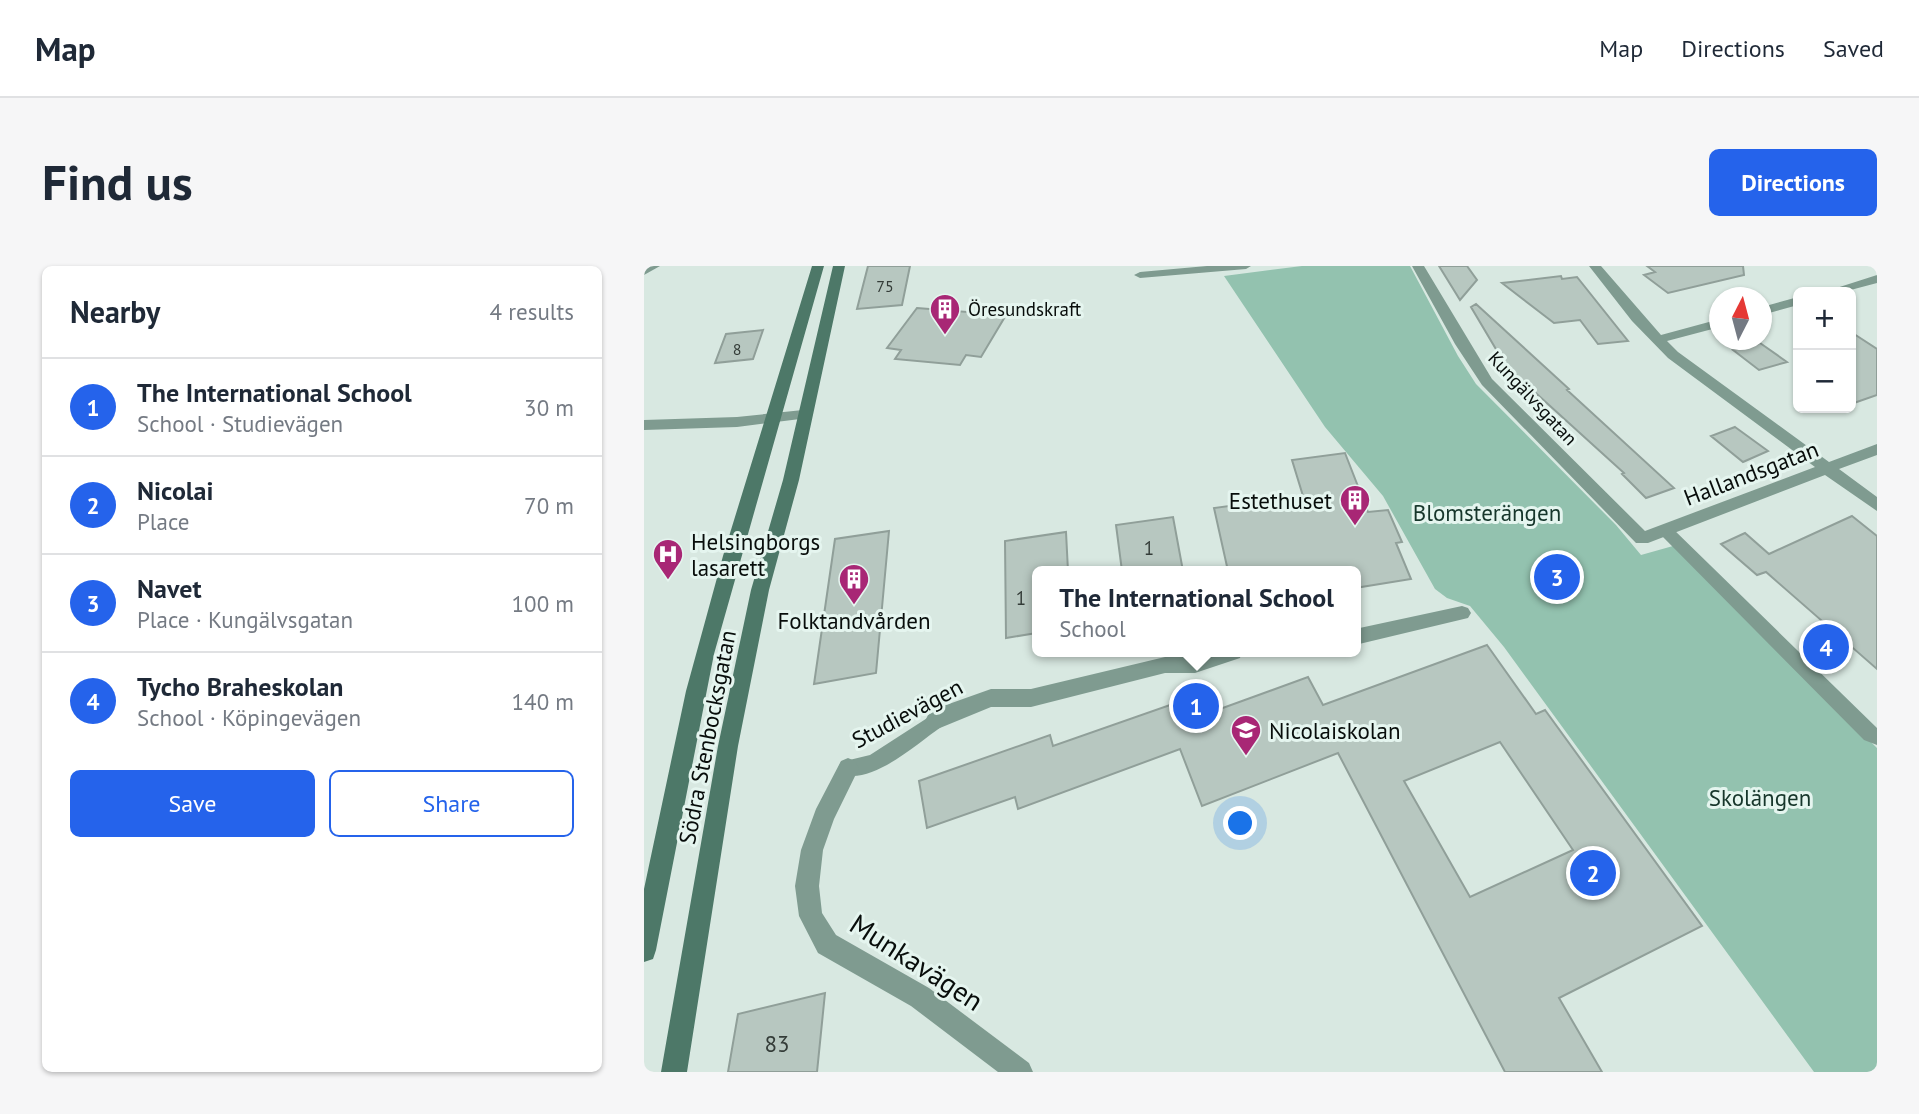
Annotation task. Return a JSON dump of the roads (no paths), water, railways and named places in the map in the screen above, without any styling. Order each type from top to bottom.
[{"type":"main road","name":"Södra Stenbocksgatan","points":[[644,950],[681,756],[706,653],[771,419],[818,266]]},
{"type":"main road","name":"Södra Stenbocksgatan","points":[[674,1072],[728,746],[760,590],[790,480],[839,266]]},
{"type":"street","points":[[644,271],[654,266]]},
{"type":"street","name":"Kungälvsgatan","points":[[1418,266],[1462,344],[1488,382],[1642,539]]},
{"type":"street","points":[[1595,266],[1672,355],[1877,505]]},
{"type":"street","points":[[1848,287],[1877,279]]},
{"type":"street","points":[[1772,308],[1793,302]]},
{"type":"street","points":[[1657,340],[1709,326]]},
{"type":"street","points":[[644,425],[803,415]]},
{"type":"street","name":"Hallandsgatan","points":[[1642,539],[1877,449]]},
{"type":"street","points":[[1361,636],[1462,613]]},
{"type":"street","name":"Studievägen","points":[[935,721],[953,711],[991,698],[1031,698],[1092,686],[1166,665],[1195,664],[1217,657]]},
{"type":"street","name":"Munkavägen","points":[[848,768],[824,816],[812,850],[807,886],[811,916],[827,944],[920,997],[1020,1072]]},
{"type":"lane","points":[[1140,275],[1245,266]]},
{"type":"lane","points":[[1665,530],[1877,737]]},
{"type":"lane","name":"Studievägen","points":[[848,768],[874,763],[935,721]]},
{"type":"place","name":"Öresundskraft","points":[[945,336]]},
{"type":"place","name":"Estethuset","points":[[1355,527]]},
{"type":"place","name":"Navet","points":[[1557,577]]},
{"type":"place","name":"Helsingborgs lasarett","points":[[668,581]]},
{"type":"place","name":"Folktandvården","points":[[854,606]]},
{"type":"place","name":"Tycho Braheskolan","points":[[1826,647]]},
{"type":"place","name":"The International School","points":[[1196,706]]},
{"type":"place","name":"Nicolaiskolan","points":[[1246,757]]},
{"type":"place","name":"Nicolai","points":[[1593,873]]},
{"type":"park label","name":"Blomsterängen","points":[[1487,512]]},
{"type":"park label","name":"Skolängen","points":[[1760,797]]}]
